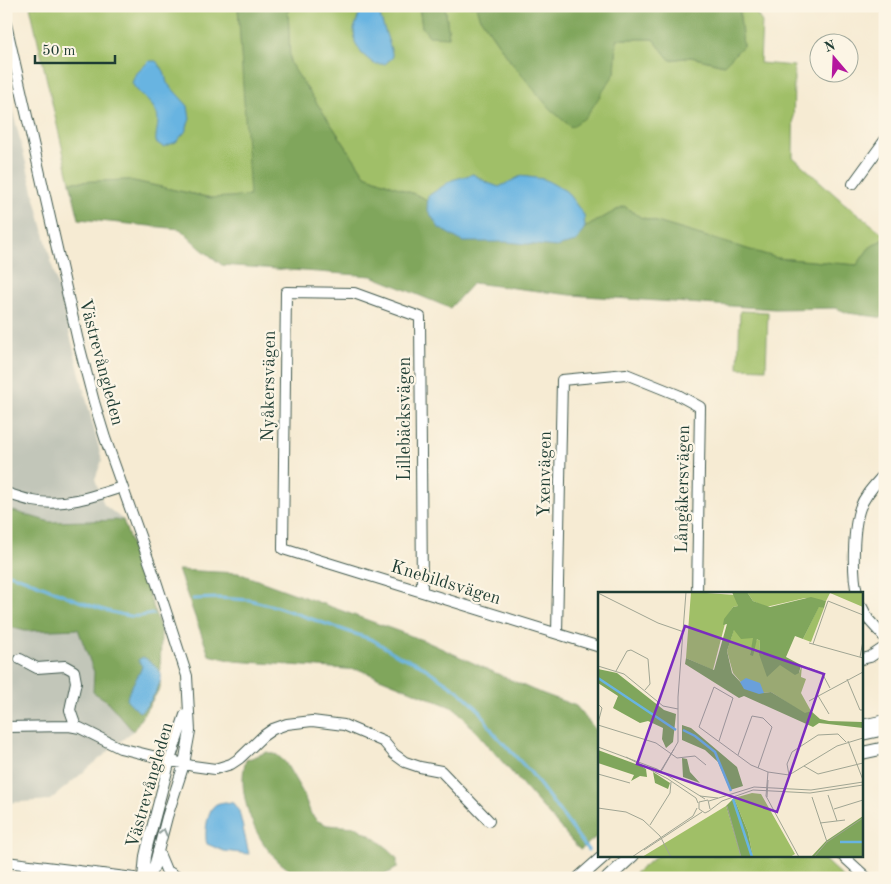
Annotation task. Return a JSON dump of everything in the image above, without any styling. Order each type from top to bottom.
[{"type":"main road","points":[[864,734],[885,729]]},
{"type":"main road","points":[[864,752],[885,748]]},
{"type":"main road","points":[[579,878],[604,856]]},
{"type":"main road","points":[[608,878],[632,856]]},
{"type":"street","name":"Västrevångleden","points":[[6,24],[78,341],[105,438],[187,676],[190,731],[184,764],[154,866],[148,878]]},
{"type":"street","points":[[853,184],[885,140]]},
{"type":"street","name":"Nyåkersvägen","points":[[283,549],[286,292],[354,293]]},
{"type":"street","name":"Lillebäcksvägen","points":[[354,293],[420,317],[422,591]]},
{"type":"street","name":"Långåkersvägen","points":[[626,374],[678,395],[700,407],[697,592]]},
{"type":"street","name":"Yxenvägen","points":[[557,633],[562,380],[626,374]]},
{"type":"street","points":[[857,592],[854,556],[860,509],[865,497],[885,473]]},
{"type":"street","points":[[6,493],[33,501],[48,503],[69,501],[122,487]]},
{"type":"street","name":"Knebildsvägen","points":[[283,549],[598,646]]},
{"type":"street","points":[[864,611],[868,619],[885,638]]},
{"type":"street","points":[[864,659],[885,647]]},
{"type":"street","points":[[20,660],[37,668],[65,666],[74,671],[76,682],[70,710],[76,727]]},
{"type":"street","name":"Västrevångleden","points":[[143,878],[144,856],[170,760],[189,702]]},
{"type":"street","points":[[864,725],[885,720]]},
{"type":"street","points":[[6,727],[57,725],[76,727],[120,748],[204,769],[214,769],[223,768],[240,758],[273,729],[300,721],[344,725],[384,742],[394,754],[405,762],[441,771],[489,821]]},
{"type":"street","points":[[158,851],[166,870],[179,878]]},
{"type":"street","points":[[121,875],[138,864],[144,856]]},
{"type":"street","points":[[843,856],[867,878]]},
{"type":"street","points":[[6,862],[134,878]]},
{"type":"street","points":[[6,877],[18,878]]},
{"type":"shaded area","points":[[6,85],[102,460],[95,479],[104,505],[123,520],[50,522],[6,509]]},
{"type":"shaded area","points":[[6,626],[25,631],[78,628],[94,672],[93,692],[106,700],[133,731],[50,800],[6,803]]},
{"type":"green space","points":[[30,6],[238,6],[251,196],[212,198],[129,180],[70,182]]},
{"type":"green space","points":[[238,6],[288,6],[290,63],[365,175],[422,197],[463,230],[572,235],[624,206],[640,217],[777,258],[857,265],[869,248],[885,238],[885,318],[848,313],[836,308],[775,309],[571,295],[473,283],[450,308],[372,276],[222,265],[180,229],[79,219],[70,182],[129,180],[211,198],[250,196]]},
{"type":"green space","points":[[288,6],[419,6],[422,27],[449,37],[445,6],[476,6],[479,16],[511,62],[615,73],[617,39],[653,39],[670,60],[691,57],[723,65],[743,46],[739,6],[751,6],[762,22],[760,63],[794,66],[793,157],[844,203],[885,235],[885,238],[869,248],[857,265],[777,258],[640,217],[624,206],[572,235],[463,230],[422,197],[365,175],[290,63]]},
{"type":"green space","points":[[419,6],[445,6],[449,37],[429,36],[422,27]]},
{"type":"green space","points":[[476,6],[739,6],[743,46],[724,65],[691,57],[670,60],[653,39],[617,39],[615,73],[586,117],[571,127],[550,109],[511,62],[479,16]]},
{"type":"green space","points":[[740,311],[768,312],[766,369],[738,368]]},
{"type":"green space","points":[[6,509],[50,522],[123,520],[161,630],[160,688],[133,731],[106,700],[93,692],[94,672],[78,629],[25,631],[6,626]]},
{"type":"green space","points":[[178,570],[238,573],[425,641],[533,690],[576,706],[598,733],[598,836],[580,850],[456,709],[360,670],[234,661],[209,655]]},
{"type":"green space","points":[[267,752],[277,755],[285,762],[303,793],[311,814],[318,821],[327,825],[356,827],[390,850],[397,859],[397,868],[391,872],[373,877],[325,879],[304,876],[289,870],[276,859],[255,828],[248,811],[244,793],[243,775],[246,760]]},
{"type":"green space","points":[[657,856],[820,856],[844,878],[629,878]]},
{"type":"water","points":[[362,6],[377,6],[393,57],[385,64],[374,64],[362,54],[355,42],[354,29]]},
{"type":"water","points":[[149,61],[156,61],[164,71],[167,83],[188,106],[190,119],[185,132],[176,142],[163,147],[156,142],[157,114],[132,83],[135,75]]},
{"type":"water","points":[[473,174],[499,187],[521,176],[544,179],[566,191],[584,215],[585,227],[576,242],[556,247],[507,242],[463,242],[439,228],[427,209],[428,196],[452,180]]},
{"type":"water","points":[[143,657],[158,669],[161,678],[150,701],[139,712],[127,700],[129,691],[142,666],[138,660]]},
{"type":"water","points":[[225,802],[233,803],[239,811],[249,854],[224,851],[207,844],[206,836],[209,814],[215,805]]},
{"type":"waterway","points":[[6,573],[114,613],[133,616],[153,614]]},
{"type":"waterway","points":[[193,599],[250,600],[277,607],[373,640],[399,656],[419,664],[460,692],[480,711],[493,732],[531,773],[588,850]]}]
